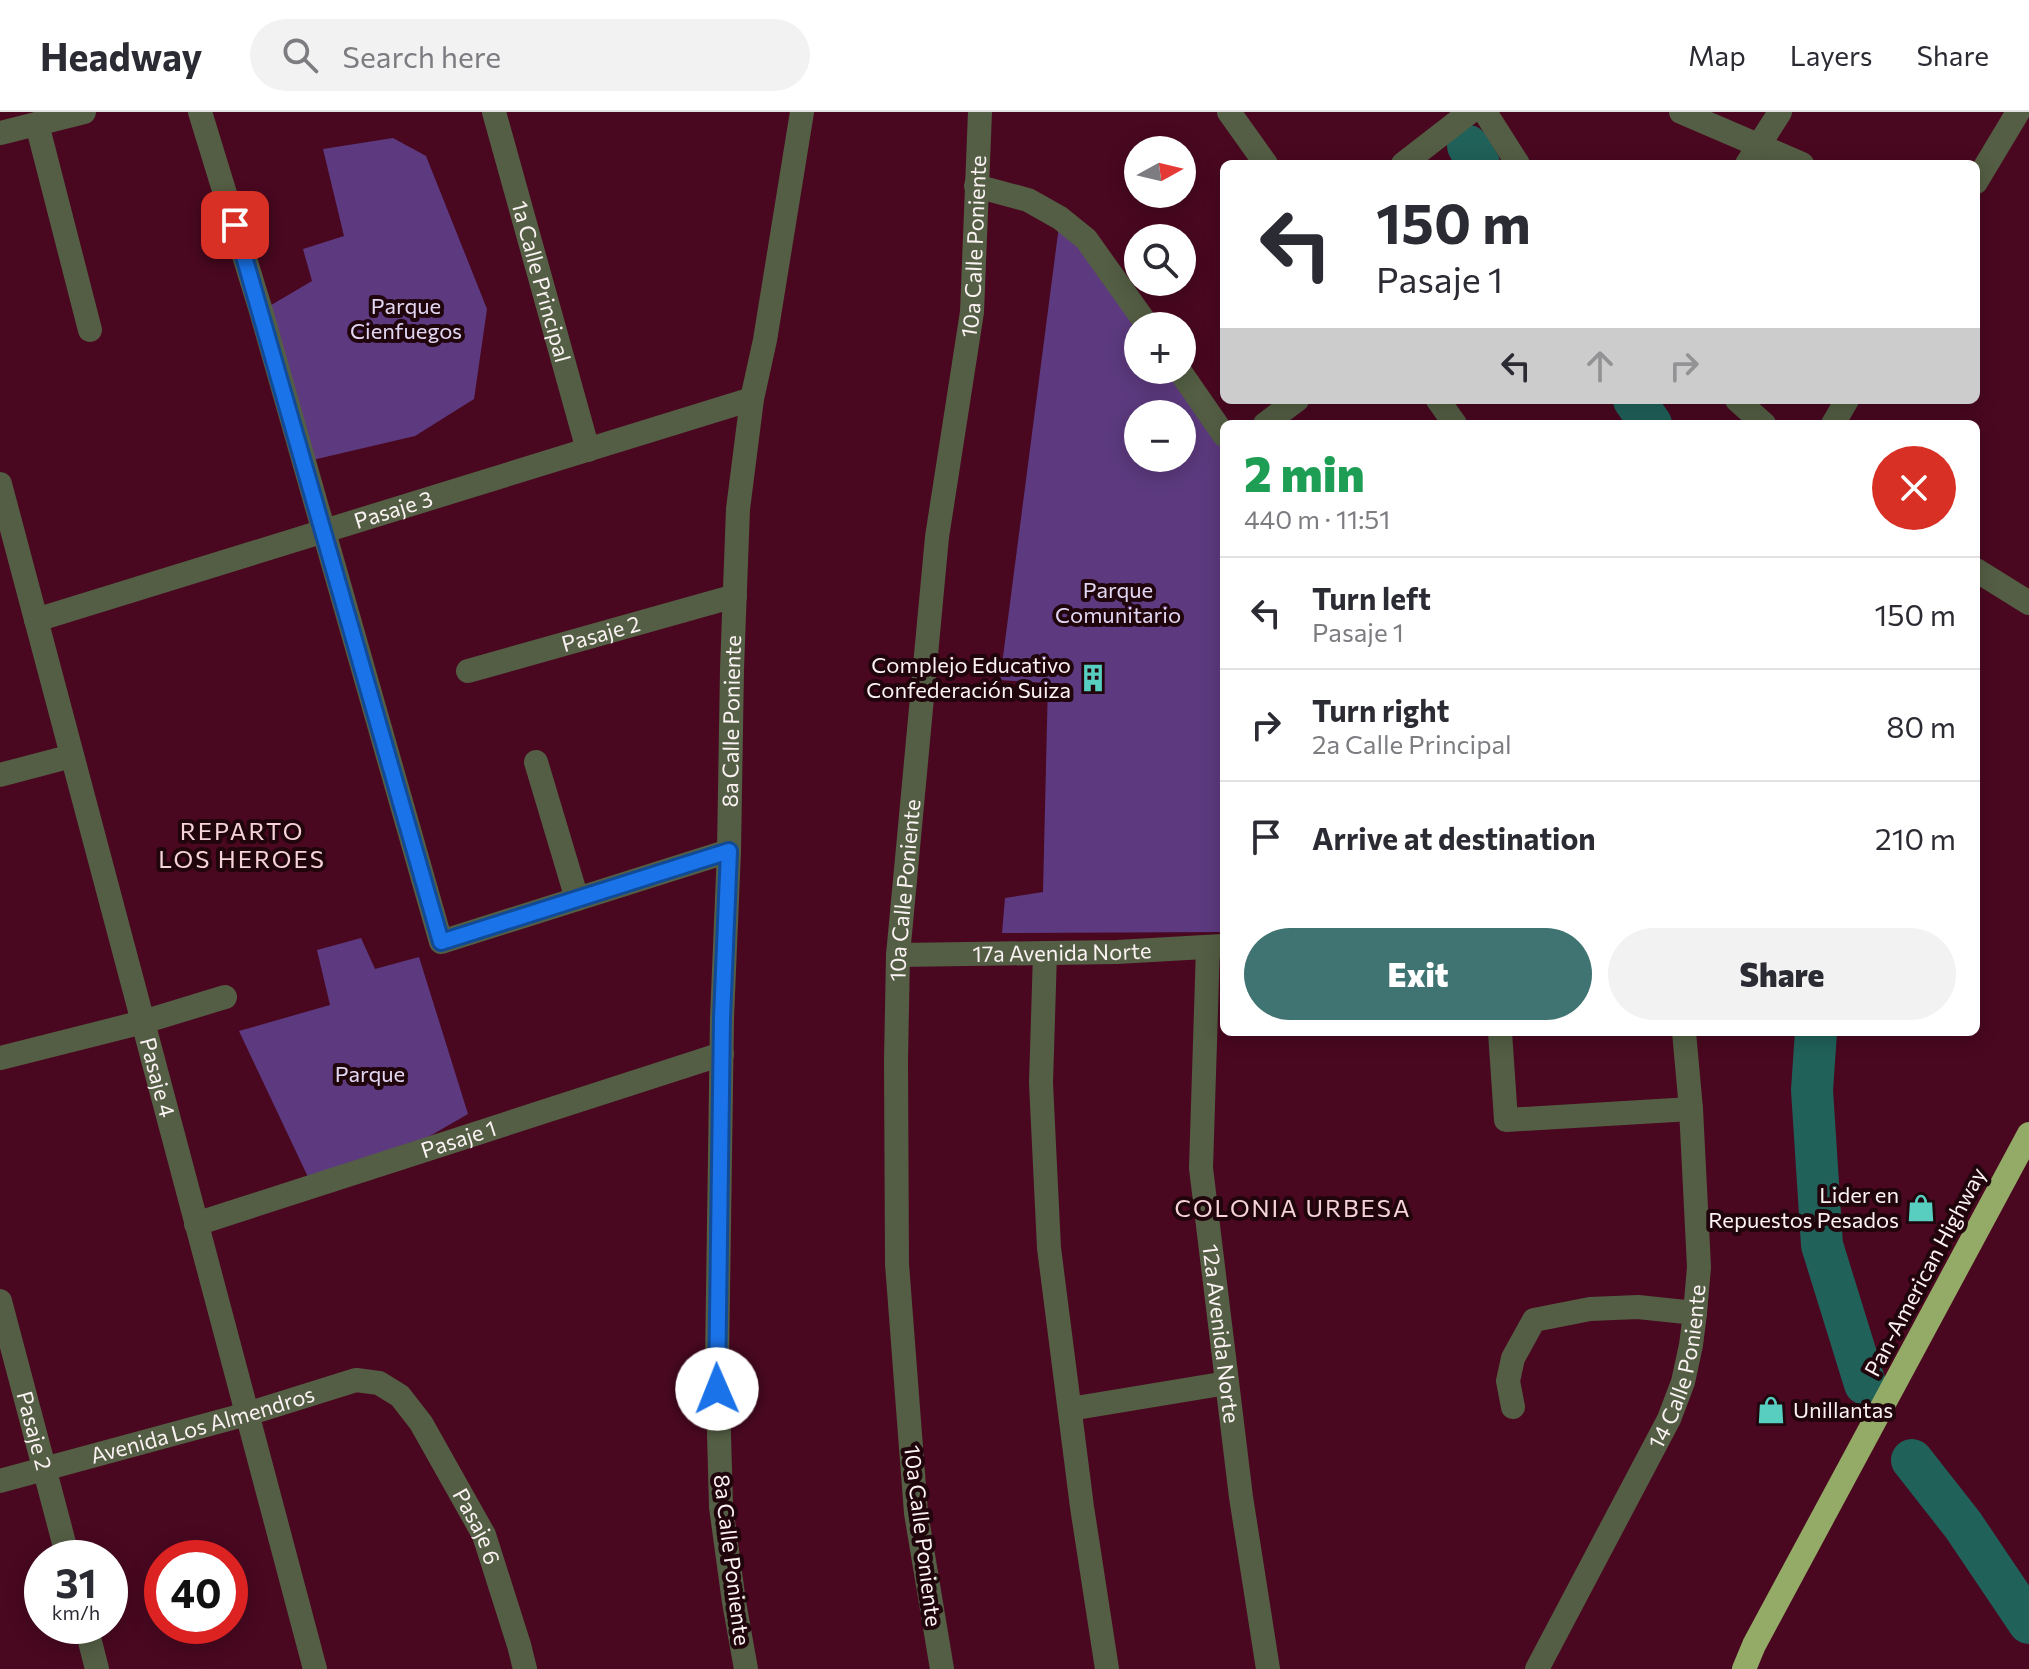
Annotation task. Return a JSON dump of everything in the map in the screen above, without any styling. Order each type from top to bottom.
[{"type":"highway","name":"Pan-American Highway","points":[[1744,1669],[2029,1134]]},
{"type":"street","points":[[0,133],[84,112]]},
{"type":"street","points":[[200,112],[256,296],[441,942],[729,851]]},
{"type":"street","name":"1a Calle Principal","points":[[494,112],[588,450]]},
{"type":"street","name":"8a Calle Poniente","points":[[746,1669],[721,1507],[717,1360],[732,669],[738,509],[752,399],[765,340],[802,112]]},
{"type":"street","name":"10a Calle Poniente","points":[[942,1669],[916,1513],[897,1264],[898,955],[937,537],[972,312],[980,112]]},
{"type":"street","points":[[1229,112],[1263,160]]},
{"type":"street","points":[[1408,160],[1470,112]]},
{"type":"street","points":[[1485,112],[1515,160]]},
{"type":"street","points":[[1681,112],[1753,155],[1780,160]]},
{"type":"street","points":[[1753,155],[1780,112]]},
{"type":"street","points":[[1980,175],[2018,112]]},
{"type":"street","points":[[37,124],[90,330]]},
{"type":"street","points":[[976,186],[1028,200],[1060,218],[1086,239],[1138,312]]},
{"type":"street","points":[[1189,384],[1220,429]]},
{"type":"street","name":"Pasaje 3","points":[[36,620],[752,399]]},
{"type":"street","points":[[1270,420],[1292,404]]},
{"type":"street","points":[[1742,404],[1760,420]]},
{"type":"street","name":"Pasaje 4","points":[[1,495],[315,1669]]},
{"type":"street","points":[[1980,572],[2029,603]]},
{"type":"street","name":"Pasaje 2","points":[[468,671],[735,596]]},
{"type":"street","points":[[0,775],[72,756]]},
{"type":"street","points":[[536,762],[577,899]]},
{"type":"street","name":"17a Avenida Norte","points":[[898,955],[1117,952],[1216,946]]},
{"type":"street","name":"12a Avenida Norte","points":[[1216,946],[1201,1168],[1241,1497],[1268,1669]]},
{"type":"street","points":[[1045,953],[1041,1083],[1049,1248],[1082,1507],[1107,1669]]},
{"type":"street","points":[[0,1058],[143,1022],[225,997]]},
{"type":"street","points":[[1500,1036],[1506,1120],[1691,1109]]},
{"type":"street","name":"14 Calle Poniente","points":[[1537,1669],[1669,1419],[1683,1382],[1699,1267],[1684,1036]]},
{"type":"street","name":"Pasaje 1","points":[[196,1224],[722,1054]]},
{"type":"street","name":"Pasaje 2","points":[[0,1301],[63,1540]]},
{"type":"street","points":[[1513,1407],[1508,1381],[1513,1358],[1534,1320],[1590,1309],[1638,1307],[1695,1313]]},
{"type":"street","name":"Avenida Los Almendros","points":[[0,1481],[247,1414],[356,1380],[379,1383],[400,1396]]},
{"type":"street","points":[[1070,1409],[1227,1383]]},
{"type":"street","name":"Pasaje 6","points":[[400,1396],[421,1423],[484,1535],[525,1669]]},
{"type":"street","points":[[91,1644],[97,1669]]},
{"type":"green space","name":"Parque Cienfuegos","points":[[393,138],[426,156],[487,309],[474,399],[415,436],[304,462],[261,311],[312,281],[303,249],[344,236],[323,149]]},
{"type":"green space","name":"Parque Comunitario","points":[[1060,218],[1128,312],[1124,312],[1124,384],[1185,384],[1220,431],[1220,932],[1002,933],[1005,898],[1043,892],[1048,683],[1000,680]]},
{"type":"green space","name":"Parque","points":[[361,938],[375,969],[419,957],[468,1114],[416,1144],[308,1177],[239,1031],[330,1005],[317,950]]},
{"type":"waterway","points":[[1468,146],[1477,160]]},
{"type":"waterway","points":[[1637,404],[1648,420]]},
{"type":"waterway","points":[[1816,1036],[1812,1090],[1822,1245],[1865,1384]]},
{"type":"waterway","points":[[1912,1460],[1963,1525],[2029,1623]]},
{"type":"place","name":"Complejo Educativo Confederación Suiza","points":[[1093,678]]},
{"type":"place","name":"Lider en Repuestos Pesados","points":[[1921,1208]]},
{"type":"place","name":"Unillantas","points":[[1771,1410]]},
{"type":"district","name":"REPARTO LOS HEROES","points":[[242,846]]},
{"type":"district","name":"COLONIA URBESA","points":[[1293,1209]]},
{"type":"route","points":[[235,225],[441,942],[729,851],[722,1018],[717,1389]]}]
